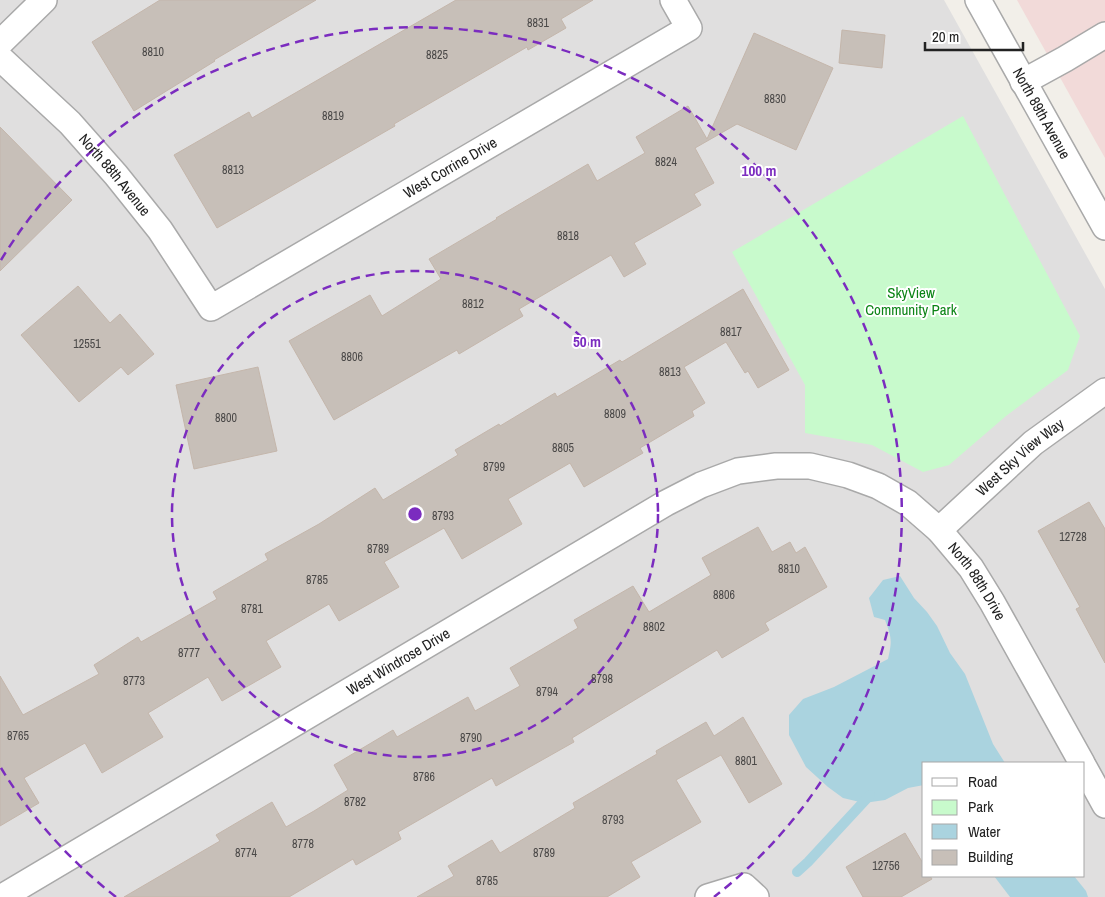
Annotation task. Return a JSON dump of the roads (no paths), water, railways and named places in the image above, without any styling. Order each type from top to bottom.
[{"type":"street","points":[[0,43],[44,0]]},
{"type":"street","name":"West Corrine Drive","points":[[211,308],[689,28],[673,0]]},
{"type":"street","name":"North 89th Avenue","points":[[978,0],[1105,227]]},
{"type":"street","points":[[1023,82],[1105,35]]},
{"type":"street","name":"North 88th Avenue","points":[[0,58],[70,123],[116,174],[160,230],[211,308]]},
{"type":"street","name":"West Sky View Way","points":[[939,530],[1033,443],[1105,391]]},
{"type":"street","name":"West Windrose Drive","points":[[2,897],[666,503],[701,485],[738,472],[776,466],[810,466]]},
{"type":"street","name":"North 88th Drive","points":[[810,466],[848,474],[878,486],[908,503],[939,530],[971,568],[992,602],[1081,762]]},
{"type":"street","points":[[1085,769],[1105,805]]},
{"type":"street","points":[[708,897],[750,891]]},
{"type":"water","points":[[900,576],[914,598],[937,626],[950,653],[965,674],[993,744],[1004,762],[922,762],[922,785],[908,788],[885,800],[864,803],[843,798],[806,767],[789,735],[789,715],[803,699],[834,687],[888,659],[891,643],[889,631],[885,620],[874,617],[869,598],[883,580]]},
{"type":"water","points":[[995,877],[1075,877],[1086,891],[1088,897],[1010,897]]},
{"type":"waterway","points":[[797,872],[870,795]]},
{"type":"park label","name":"SkyView Community Park","points":[[911,302]]}]
